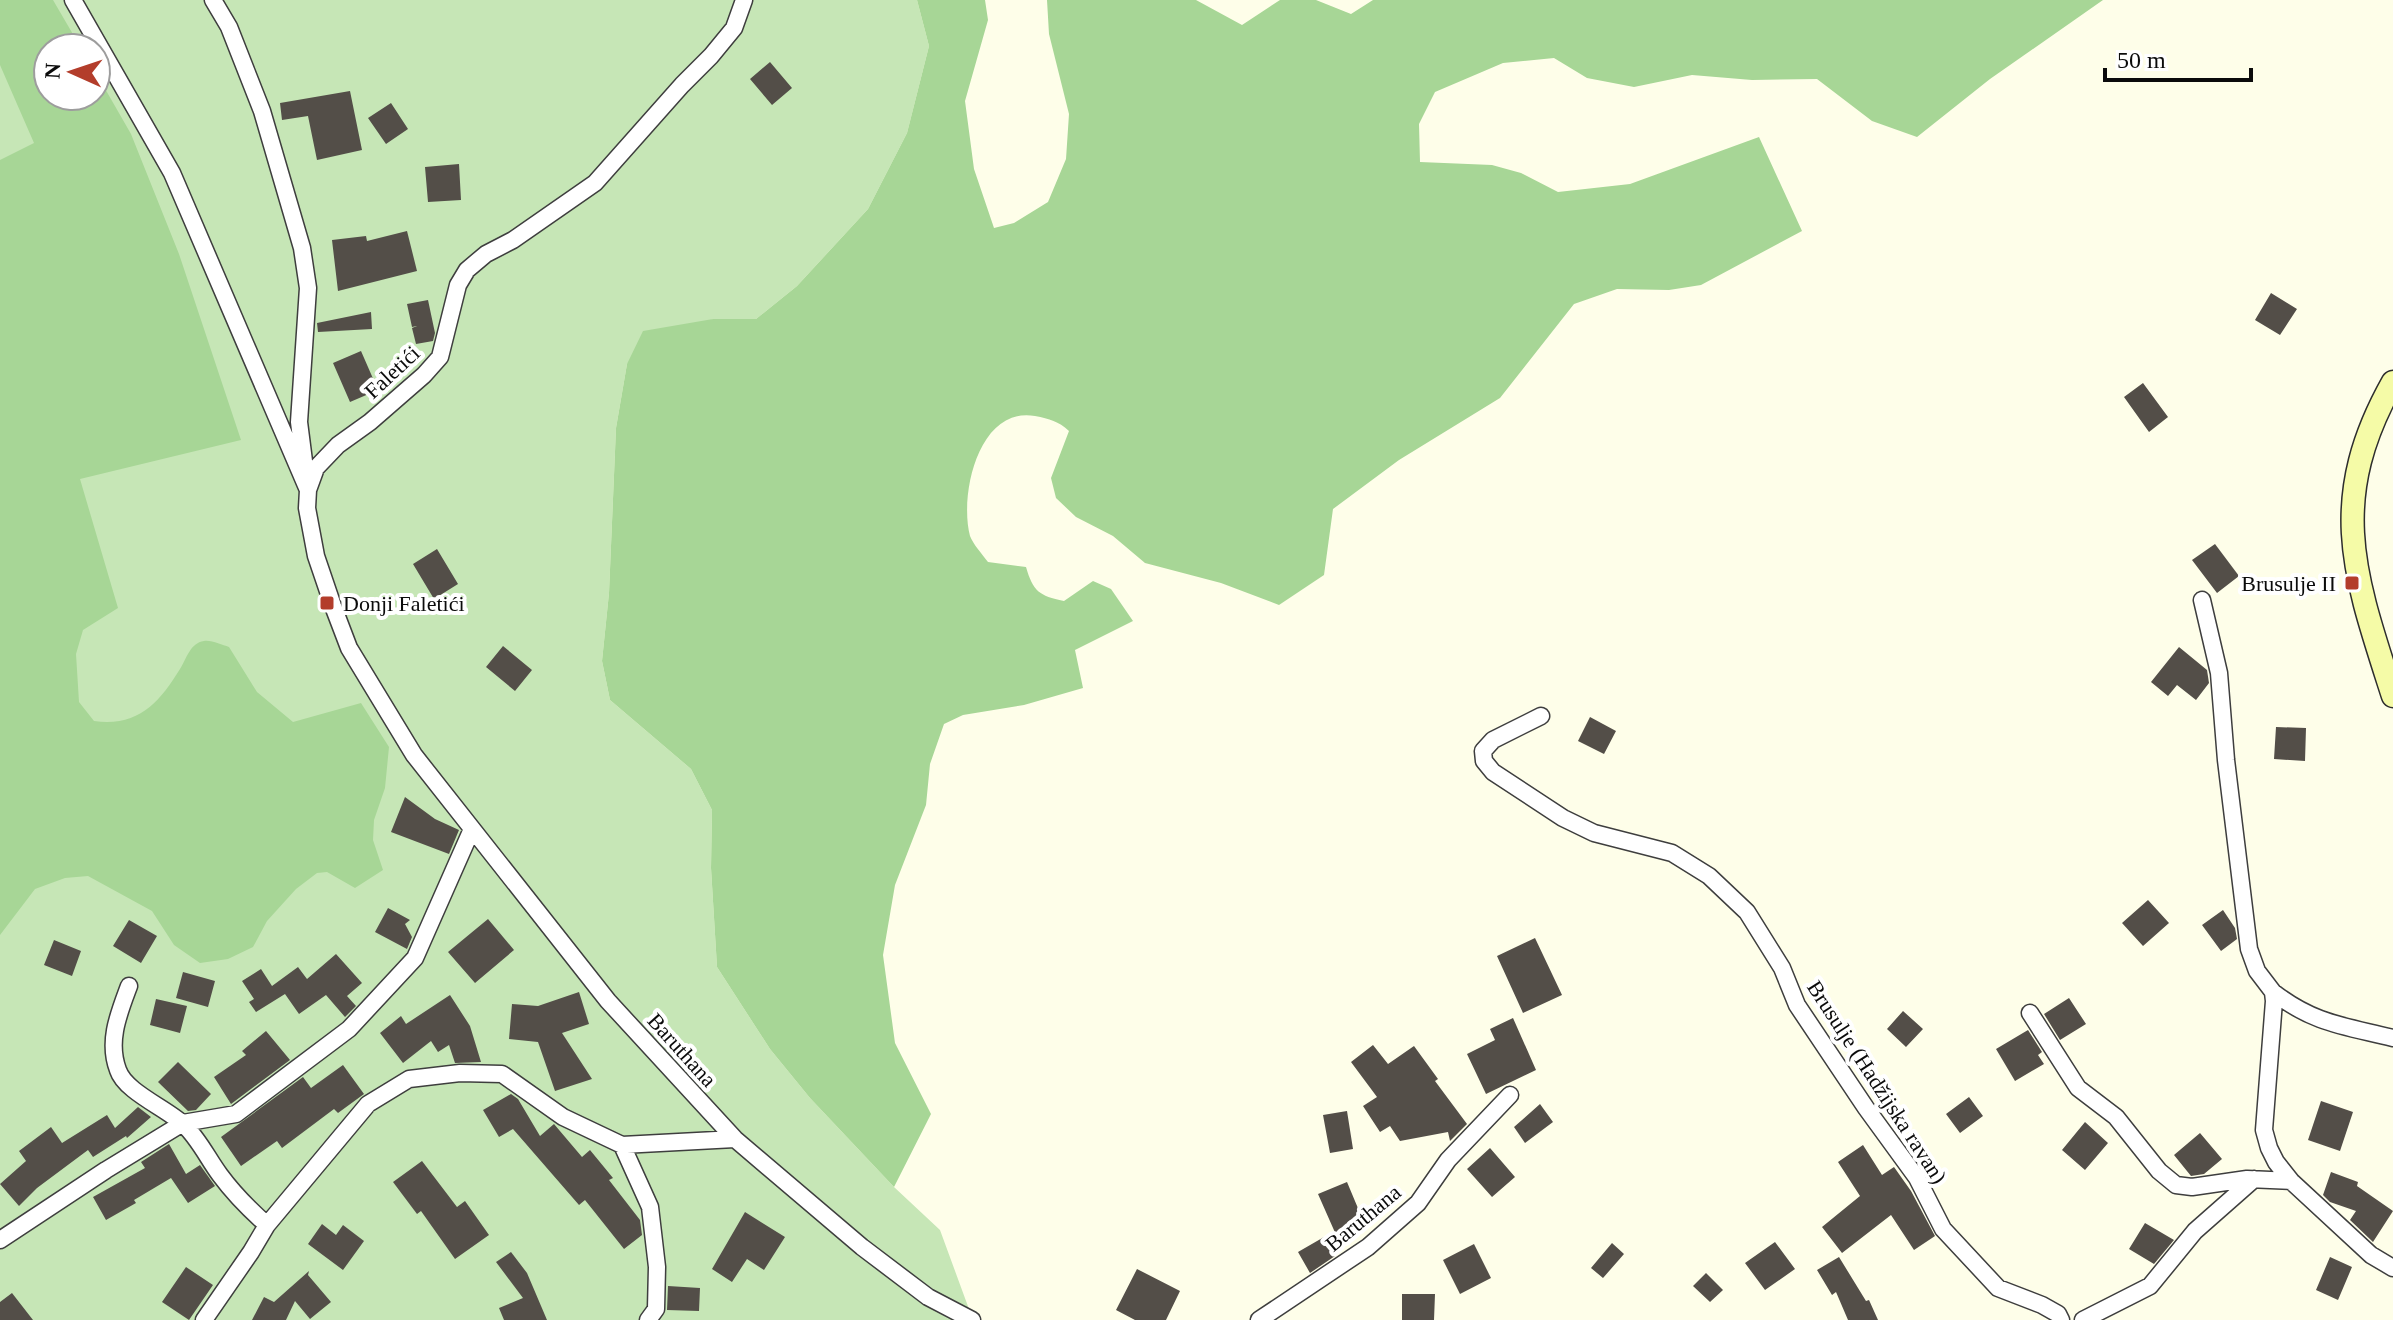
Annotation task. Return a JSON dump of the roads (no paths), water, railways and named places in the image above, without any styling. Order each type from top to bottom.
[{"type":"main road","points":[[2393,382],[2379,407],[2358,462],[2352,492],[2351,522],[2356,570],[2393,696]]},
{"type":"street","points":[[73,0],[172,173],[308,490]]},
{"type":"street","points":[[213,0],[229,27],[262,111],[302,248],[308,288],[299,422],[308,490]]},
{"type":"street","name":"Faletići","points":[[308,490],[316,468],[338,445],[370,422],[440,357],[458,285],[467,270],[486,254],[543,220],[595,183],[734,28],[744,0]]},
{"type":"street","name":"Baruthana","points":[[308,490],[307,508],[316,556],[349,648],[414,755],[608,1001],[735,1139],[862,1247],[928,1297],[972,1320]]},
{"type":"street","points":[[2202,600],[2219,673],[2226,760],[2249,949],[2257,971],[2273,992],[2313,1019],[2393,1038]]},
{"type":"street","name":"Brusulje (Hadžijska ravan)","points":[[1541,716],[1493,740],[1483,751],[1484,761],[1493,772],[1563,818],[1594,833],[1672,853],[1709,876],[1747,912],[1782,968],[1797,1005],[1917,1178],[1943,1229],[1998,1288],[2042,1305],[2058,1314],[2061,1320]]},
{"type":"street","points":[[0,1240],[183,1123],[236,1114],[349,1029],[415,958],[472,829]]},
{"type":"street","points":[[129,986],[115,1025],[113,1047],[118,1073],[139,1093],[183,1123],[220,1175],[267,1225]]},
{"type":"street","points":[[2273,992],[2264,1130],[2276,1162],[2291,1181],[2371,1255],[2393,1268]]},
{"type":"street","points":[[2030,1013],[2078,1088],[2116,1117],[2166,1178],[2176,1185],[2192,1187],[2254,1179],[2291,1181]]},
{"type":"street","points":[[204,1320],[267,1225],[368,1104],[409,1079],[460,1073],[502,1074],[563,1117],[622,1145],[735,1139]]},
{"type":"street","name":"Baruthana","points":[[1259,1320],[1368,1247],[1418,1203],[1448,1160],[1510,1095]]},
{"type":"street","points":[[622,1145],[650,1207],[657,1267],[654,1316]]},
{"type":"street","points":[[2083,1320],[2150,1286],[2195,1231],[2254,1179]]},
{"type":"place","name":"Brusulje II","points":[[2352,583]]},
{"type":"place","name":"Donji Faletići","points":[[327,603]]}]
